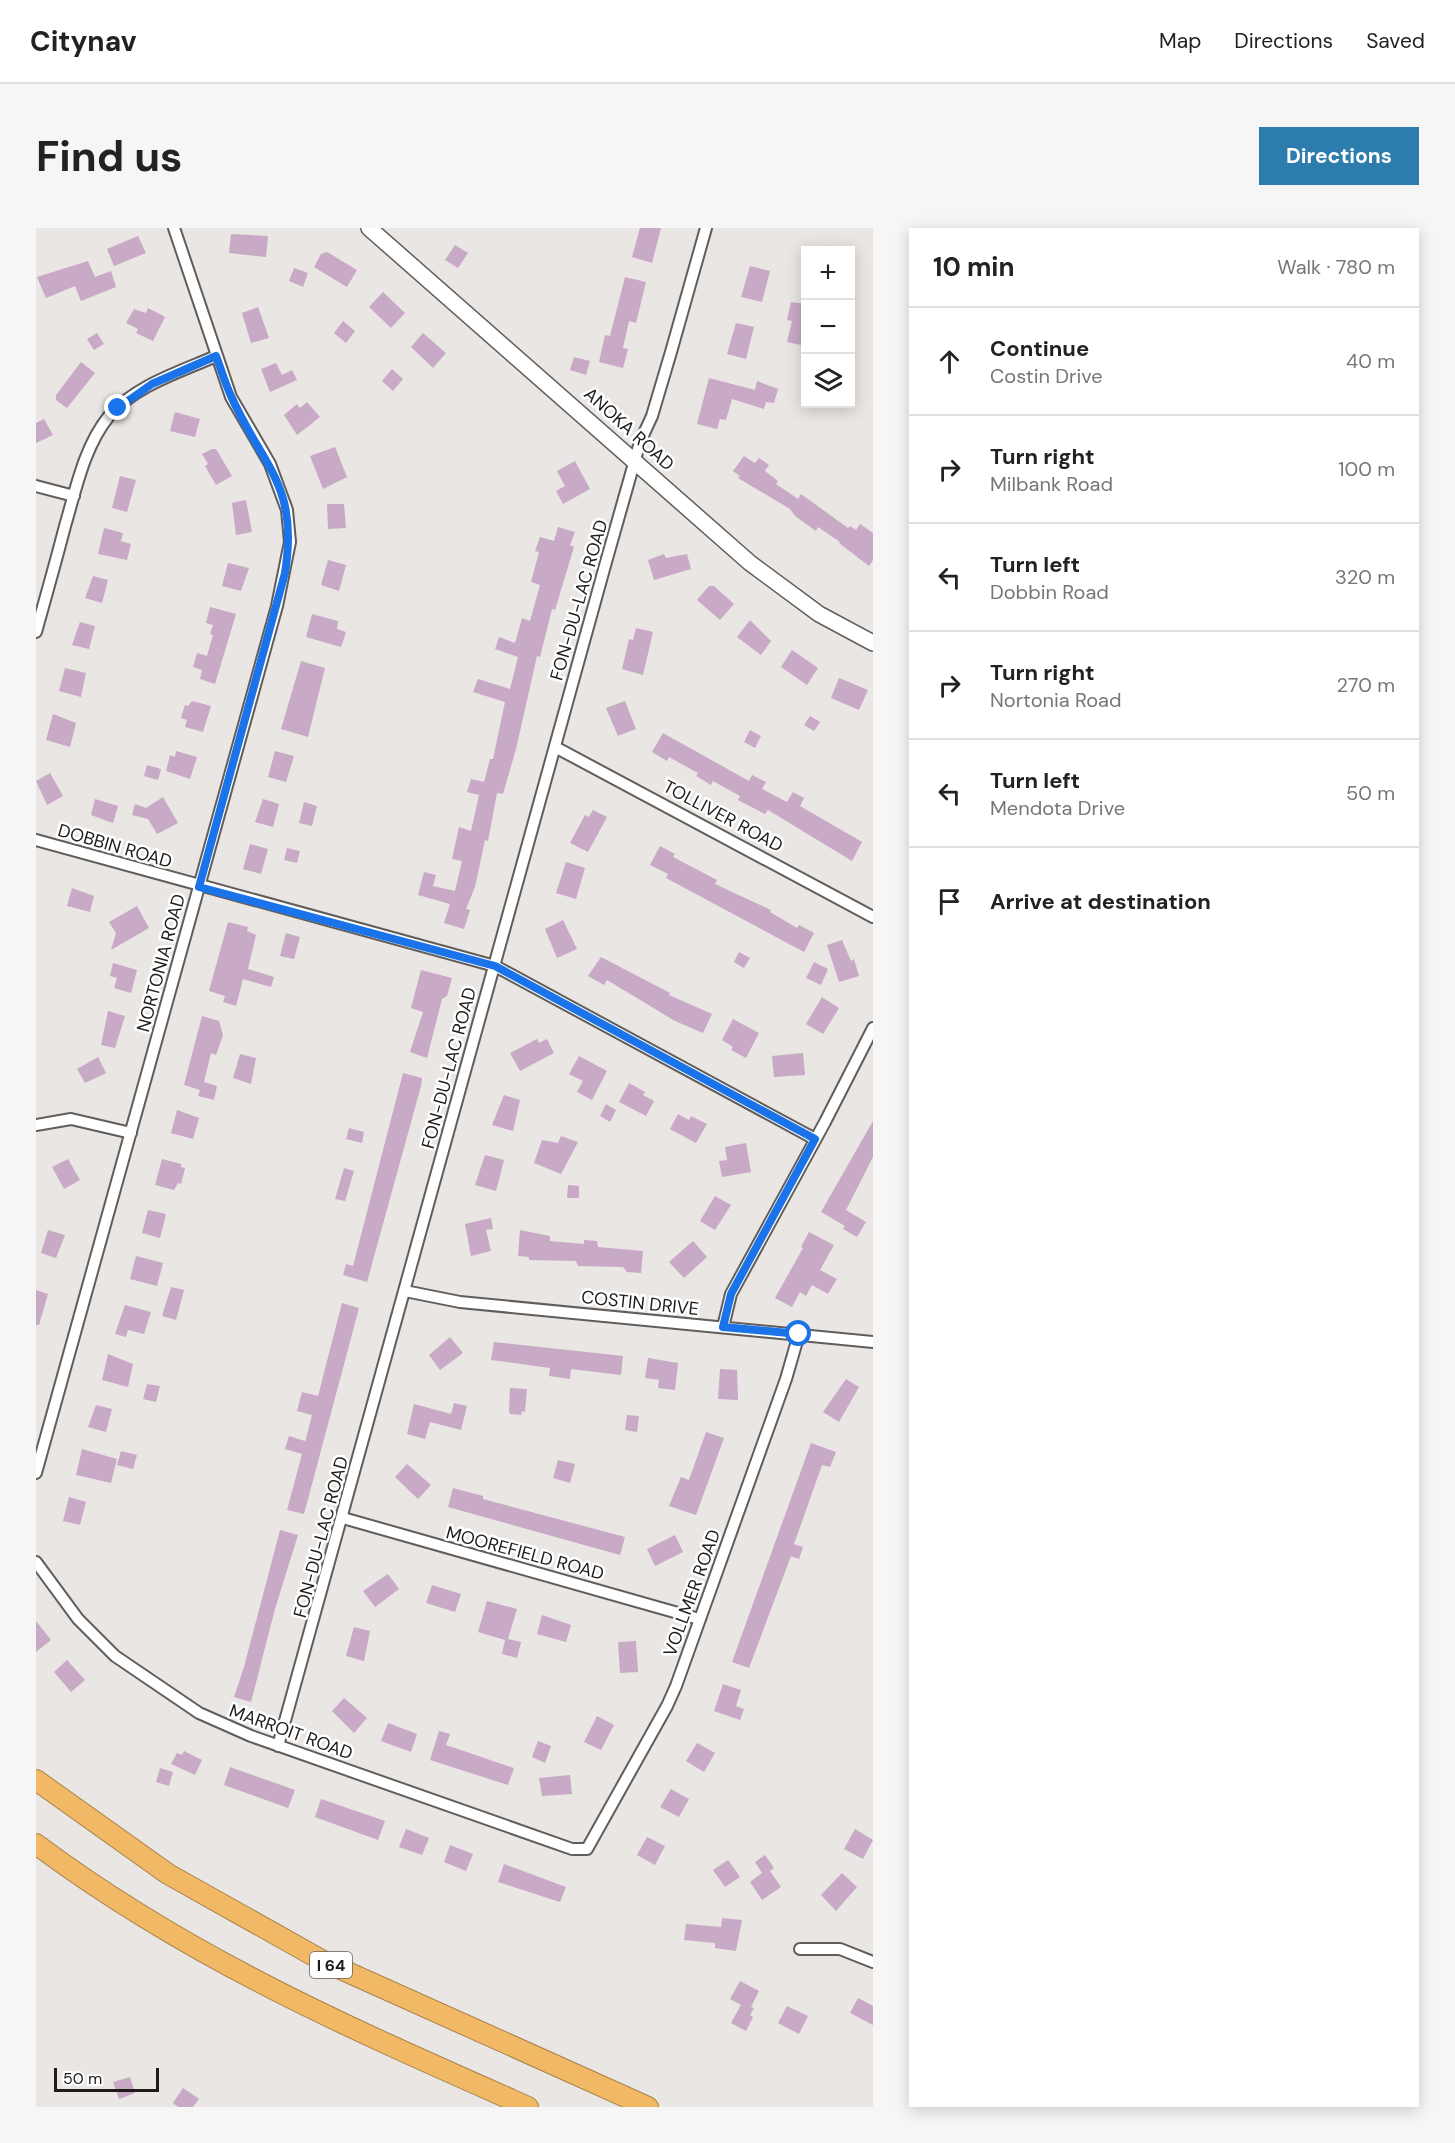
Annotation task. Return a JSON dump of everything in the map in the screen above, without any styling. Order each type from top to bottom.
[{"type":"highway","name":"I 64","points":[[36,1780],[102,1830],[168,1874],[314,1957],[648,2107]]},
{"type":"highway","points":[[36,1844],[141,1917],[215,1960],[312,2011],[528,2107]]},
{"type":"highway","points":[[449,2072],[504,2107]]},
{"type":"street","name":"NORTONIA ROAD","points":[[36,1473],[277,606],[290,542],[287,510],[280,485],[231,397],[174,228]]},
{"type":"street","name":"ANOKA ROAD","points":[[370,228],[784,590],[819,614],[873,643]]},
{"type":"street","name":"FON-DU-LAC ROAD","points":[[278,1746],[555,747],[636,461],[665,373],[706,228]]},
{"type":"street","points":[[36,632],[85,459],[97,435],[113,413],[152,384],[216,356]]},
{"type":"street","points":[[36,486],[74,496]]},
{"type":"street","name":"TOLLIVER ROAD","points":[[555,747],[873,917]]},
{"type":"street","name":"DOBBIN ROAD","points":[[36,840],[199,887],[495,966],[815,1139]]},
{"type":"street","points":[[723,1327],[731,1294],[873,1028]]},
{"type":"street","points":[[36,1125],[71,1119],[131,1133]]},
{"type":"street","name":"COSTIN DRIVE","points":[[405,1291],[460,1302],[873,1342]]},
{"type":"street","name":"VOLLMER ROAD","points":[[587,1849],[667,1706],[786,1379],[799,1334]]},
{"type":"street","name":"MOOREFIELD ROAD","points":[[343,1518],[699,1619]]},
{"type":"street","name":"MARROIT ROAD","points":[[36,1562],[78,1619],[114,1656],[136,1673],[199,1713],[278,1746],[572,1849],[587,1849]]},
{"type":"street","points":[[800,1949],[840,1949],[872,1958]]},
{"type":"building","points":[[640,228],[661,228],[652,263],[632,257]]},
{"type":"building","points":[[231,234],[268,236],[266,257],[229,253]]},
{"type":"building","points":[[138,236],[146,253],[114,266],[107,249]]},
{"type":"building","points":[[455,245],[468,253],[458,268],[445,260]]},
{"type":"building","points":[[327,252],[357,270],[347,287],[314,267],[321,254]]},
{"type":"building","points":[[88,261],[95,277],[111,271],[116,287],[81,301],[75,286],[46,298],[37,277]]},
{"type":"building","points":[[750,266],[770,271],[762,302],[741,297]]},
{"type":"building","points":[[294,268],[308,273],[303,287],[289,281]]},
{"type":"building","points":[[625,277],[646,282],[636,323],[629,321],[623,348],[628,349],[623,368],[599,362],[605,335],[610,336]]},
{"type":"building","points":[[383,292],[405,313],[391,328],[369,307]]},
{"type":"building","points":[[791,302],[801,303],[801,345],[787,342],[792,321],[787,320]]},
{"type":"building","points":[[258,307],[269,338],[251,343],[242,313]]},
{"type":"building","points":[[148,308],[165,317],[153,341],[136,333],[138,329],[126,323],[134,309],[146,313]]},
{"type":"building","points":[[343,321],[355,331],[346,343],[334,333]]},
{"type":"building","points":[[736,323],[754,327],[746,359],[727,354]]},
{"type":"building","points":[[97,333],[104,344],[94,350],[87,339]]},
{"type":"building","points":[[423,333],[446,353],[433,368],[411,347]]},
{"type":"building","points":[[574,357],[590,361],[586,375],[570,370]]},
{"type":"building","points":[[81,362],[95,373],[67,408],[56,400],[56,395]]},
{"type":"building","points":[[276,363],[282,375],[292,370],[297,380],[270,392],[261,369]]},
{"type":"building","points":[[392,369],[403,379],[393,391],[382,381]]},
{"type":"building","points":[[709,378],[755,390],[757,381],[778,389],[774,403],[766,402],[764,409],[732,399],[726,420],[720,419],[717,429],[697,424]]},
{"type":"building","points":[[307,402],[320,417],[297,435],[284,415],[297,404],[300,408]]},
{"type":"building","points":[[175,412],[200,419],[195,437],[170,431]]},
{"type":"building","points":[[44,419],[53,435],[36,443],[36,423]]},
{"type":"building","points":[[335,447],[347,477],[323,489],[310,456]]},
{"type":"building","points":[[216,449],[232,476],[216,485],[205,466],[208,464],[202,454]]},
{"type":"building","points":[[744,456],[755,463],[759,458],[769,465],[765,471],[778,481],[776,484],[798,499],[801,494],[848,528],[850,526],[856,530],[860,524],[873,533],[873,560],[869,566],[818,527],[816,531],[795,516],[790,509],[738,478],[740,476],[733,471]]},
{"type":"building","points":[[575,461],[590,489],[563,504],[556,491],[565,486],[557,471]]},
{"type":"building","points":[[120,476],[136,480],[127,512],[112,508]]},
{"type":"building","points":[[246,500],[252,532],[236,535],[232,503]]},
{"type":"building","points":[[327,504],[344,504],[346,528],[328,529]]},
{"type":"building","points":[[558,527],[575,532],[570,545],[574,547],[555,610],[552,609],[540,657],[537,656],[516,749],[503,794],[497,793],[488,841],[485,840],[475,887],[466,909],[470,910],[464,929],[444,923],[450,904],[418,895],[424,872],[436,875],[433,886],[455,891],[462,861],[452,859],[459,827],[471,831],[479,795],[467,792],[471,779],[484,782],[490,759],[493,759],[505,702],[473,692],[478,679],[510,689],[518,657],[495,649],[499,637],[515,643],[522,618],[530,621],[540,585],[531,582],[539,552],[535,551],[540,537],[554,541]]},
{"type":"building","points":[[104,528],[123,533],[121,541],[131,544],[127,560],[98,554]]},
{"type":"building","points":[[664,554],[666,558],[687,554],[691,569],[654,580],[648,560]]},
{"type":"building","points":[[328,560],[346,565],[339,591],[321,585]]},
{"type":"building","points":[[228,563],[249,568],[241,591],[222,586]]},
{"type":"building","points":[[93,576],[108,580],[102,603],[85,598]]},
{"type":"building","points":[[709,586],[714,586],[734,604],[720,620],[697,600]]},
{"type":"building","points":[[210,607],[236,614],[215,684],[200,679],[202,670],[193,667],[197,653],[207,656],[213,635],[210,634],[213,625],[206,623]]},
{"type":"building","points":[[312,614],[338,621],[337,629],[346,632],[341,647],[306,637]]},
{"type":"building","points":[[750,620],[771,641],[761,655],[737,637]]},
{"type":"building","points":[[80,622],[95,626],[89,649],[72,645]]},
{"type":"building","points":[[636,628],[653,632],[643,675],[622,669],[629,639],[633,640]]},
{"type":"building","points":[[792,650],[818,668],[807,685],[781,667]]},
{"type":"building","points":[[301,661],[325,668],[308,737],[281,729]]},
{"type":"building","points":[[65,668],[86,673],[81,697],[59,691]]},
{"type":"building","points":[[839,678],[868,690],[859,710],[831,698]]},
{"type":"building","points":[[192,701],[211,706],[203,732],[185,727],[187,720],[181,718],[185,705],[188,706]]},
{"type":"building","points":[[625,701],[636,729],[618,736],[606,708]]},
{"type":"building","points":[[53,714],[76,723],[70,747],[46,740]]},
{"type":"building","points":[[810,716],[820,722],[814,731],[804,725]]},
{"type":"building","points":[[750,730],[761,736],[755,748],[744,742]]},
{"type":"building","points":[[663,733],[749,781],[752,775],[766,782],[762,789],[787,802],[793,792],[804,798],[800,806],[862,842],[852,861],[768,810],[765,814],[738,800],[740,796],[713,781],[711,785],[696,776],[698,773],[669,757],[667,761],[652,752]]},
{"type":"building","points":[[176,751],[197,757],[190,779],[166,771],[170,755],[175,757]]},
{"type":"building","points":[[275,751],[294,756],[286,782],[268,777]]},
{"type":"building","points":[[147,765],[161,769],[158,780],[144,776]]},
{"type":"building","points":[[50,773],[63,796],[47,805],[36,781]]},
{"type":"building","points":[[163,797],[178,823],[157,834],[148,819],[132,815],[135,804],[146,808]]},
{"type":"building","points":[[95,799],[118,806],[113,823],[91,815]]},
{"type":"building","points":[[263,799],[279,804],[273,827],[255,822]]},
{"type":"building","points":[[304,802],[317,806],[312,826],[299,823]]},
{"type":"building","points":[[593,810],[607,817],[588,852],[570,843],[585,815],[589,817]]},
{"type":"building","points":[[250,844],[268,849],[261,874],[243,869]]},
{"type":"building","points":[[660,846],[675,854],[673,857],[717,880],[715,884],[771,910],[770,912],[797,928],[799,925],[814,933],[804,952],[666,878],[668,874],[650,865]]},
{"type":"building","points":[[287,848],[300,851],[297,863],[284,860]]},
{"type":"building","points":[[566,862],[585,868],[576,899],[556,893]]},
{"type":"building","points":[[72,888],[94,896],[90,912],[67,906]]},
{"type":"building","points":[[137,906],[149,928],[111,950],[116,933],[109,922]]},
{"type":"building","points":[[563,920],[577,949],[557,958],[545,929]]},
{"type":"building","points":[[228,922],[248,927],[247,931],[256,935],[248,969],[274,977],[271,987],[243,979],[236,1006],[223,1002],[225,996],[209,991]]},
{"type":"building","points":[[286,933],[300,937],[294,959],[280,956]]},
{"type":"building","points":[[842,940],[851,961],[854,959],[859,976],[839,982],[827,945]]},
{"type":"building","points":[[739,952],[750,958],[744,968],[734,962]]},
{"type":"building","points":[[601,957],[670,993],[669,995],[712,1014],[703,1033],[675,1021],[607,980],[604,985],[588,976]]},
{"type":"building","points":[[814,962],[828,969],[821,985],[806,978]]},
{"type":"building","points":[[113,963],[137,970],[131,993],[114,988],[117,978],[110,976]]},
{"type":"building","points":[[421,970],[452,978],[447,996],[442,999],[427,1058],[410,1052],[423,1012],[411,1008]]},
{"type":"building","points":[[822,997],[839,1008],[823,1034],[806,1024]]},
{"type":"building","points":[[108,1011],[125,1016],[115,1048],[101,1045]]},
{"type":"building","points":[[202,1016],[219,1021],[223,1035],[216,1055],[211,1053],[204,1082],[217,1086],[214,1100],[198,1096],[200,1090],[184,1085]]},
{"type":"building","points":[[733,1019],[759,1033],[746,1058],[731,1050],[733,1047],[722,1040]]},
{"type":"building","points":[[537,1039],[539,1043],[547,1039],[554,1053],[520,1071],[510,1053]]},
{"type":"building","points":[[803,1053],[805,1075],[774,1077],[772,1056]]},
{"type":"building","points":[[240,1054],[256,1058],[251,1084],[233,1078]]},
{"type":"building","points":[[579,1056],[607,1071],[592,1100],[577,1092],[583,1081],[569,1074]]},
{"type":"building","points":[[98,1057],[106,1073],[85,1083],[77,1069]]},
{"type":"building","points":[[403,1073],[422,1078],[421,1086],[367,1282],[343,1275],[346,1264],[353,1266]]},
{"type":"building","points":[[629,1083],[645,1092],[643,1095],[654,1101],[646,1116],[619,1102]]},
{"type":"building","points":[[504,1095],[520,1100],[513,1131],[492,1125]]},
{"type":"building","points":[[606,1104],[616,1110],[610,1122],[600,1116]]},
{"type":"building","points":[[177,1110],[199,1118],[193,1139],[171,1133]]},
{"type":"building","points":[[678,1114],[689,1120],[691,1116],[707,1124],[696,1143],[670,1129]]},
{"type":"building","points":[[873,1121],[873,1157],[846,1210],[866,1222],[857,1237],[843,1229],[845,1226],[821,1212]]},
{"type":"building","points":[[349,1128],[364,1132],[362,1143],[346,1139]]},
{"type":"building","points":[[561,1136],[578,1142],[561,1174],[534,1163],[542,1140],[558,1143]]},
{"type":"building","points":[[746,1143],[751,1172],[722,1177],[719,1161],[727,1160],[725,1147]]},
{"type":"building","points":[[485,1155],[504,1160],[496,1191],[475,1185]]},
{"type":"building","points":[[68,1159],[80,1180],[64,1189],[52,1167]]},
{"type":"building","points":[[162,1159],[181,1164],[181,1167],[185,1168],[181,1184],[178,1183],[174,1190],[155,1185]]},
{"type":"building","points":[[344,1168],[354,1171],[345,1201],[335,1199]]},
{"type":"building","points":[[568,1185],[579,1186],[579,1198],[567,1198]]},
{"type":"building","points":[[715,1196],[731,1205],[715,1230],[700,1221]]},
{"type":"building","points":[[148,1210],[166,1214],[160,1238],[142,1233]]},
{"type":"building","points":[[491,1218],[493,1229],[486,1230],[491,1251],[471,1256],[465,1224]]},
{"type":"building","points":[[48,1230],[65,1235],[56,1258],[41,1253]]},
{"type":"building","points":[[520,1230],[550,1236],[550,1241],[584,1244],[584,1240],[597,1241],[598,1247],[643,1251],[641,1273],[627,1272],[623,1267],[578,1266],[576,1261],[529,1260],[529,1257],[518,1256]]},
{"type":"building","points":[[809,1232],[834,1245],[820,1270],[837,1279],[828,1294],[812,1285],[806,1296],[800,1292],[792,1307],[775,1298],[803,1248],[801,1247]]},
{"type":"building","points":[[693,1241],[707,1257],[684,1278],[669,1262]]},
{"type":"building","points":[[136,1256],[163,1263],[157,1286],[130,1279]]},
{"type":"building","points":[[171,1287],[184,1290],[176,1320],[162,1316]]},
{"type":"building","points":[[36,1290],[48,1294],[39,1325],[36,1325]]},
{"type":"building","points":[[342,1303],[359,1308],[304,1514],[287,1510],[302,1454],[285,1449],[289,1436],[305,1441],[306,1439],[312,1415],[297,1411],[302,1392],[318,1396]]},
{"type":"building","points":[[125,1305],[151,1312],[144,1334],[128,1330],[126,1337],[115,1334]]},
{"type":"building","points":[[450,1337],[463,1353],[440,1370],[429,1355]]},
{"type":"building","points":[[494,1342],[623,1356],[621,1375],[571,1369],[570,1379],[549,1376],[550,1368],[491,1360]]},
{"type":"building","points":[[108,1354],[133,1364],[128,1387],[102,1380]]},
{"type":"building","points":[[648,1358],[678,1363],[675,1390],[658,1388],[659,1380],[645,1378]]},
{"type":"building","points":[[720,1369],[737,1370],[738,1400],[718,1399]]},
{"type":"building","points":[[846,1379],[859,1387],[839,1422],[823,1412]]},
{"type":"building","points":[[147,1384],[160,1386],[156,1402],[143,1399]]},
{"type":"building","points":[[510,1388],[527,1389],[525,1412],[522,1411],[521,1415],[510,1414]]},
{"type":"building","points":[[454,1403],[467,1406],[461,1430],[430,1422],[425,1439],[407,1434],[414,1404],[451,1414]]},
{"type":"building","points":[[96,1405],[112,1409],[106,1432],[88,1427]]},
{"type":"building","points":[[627,1415],[639,1416],[637,1432],[625,1430]]},
{"type":"building","points":[[706,1432],[724,1438],[696,1515],[669,1506],[681,1477],[689,1480]]},
{"type":"building","points":[[811,1443],[836,1452],[830,1467],[822,1465],[794,1544],[803,1547],[799,1559],[791,1556],[749,1668],[732,1662]]},
{"type":"building","points":[[82,1449],[117,1459],[111,1483],[76,1475]]},
{"type":"building","points":[[121,1451],[137,1455],[133,1469],[117,1465]]},
{"type":"building","points":[[558,1460],[575,1464],[570,1483],[553,1478]]},
{"type":"building","points":[[407,1464],[431,1485],[418,1499],[395,1477]]},
{"type":"building","points":[[453,1488],[483,1496],[483,1499],[625,1537],[620,1555],[448,1507]]},
{"type":"building","points":[[69,1497],[86,1502],[80,1525],[63,1521]]},
{"type":"building","points":[[280,1530],[298,1535],[275,1609],[251,1702],[234,1697]]},
{"type":"building","points":[[675,1535],[683,1552],[655,1566],[647,1549]]},
{"type":"building","points":[[388,1574],[399,1589],[375,1607],[363,1591]]},
{"type":"building","points":[[432,1585],[461,1594],[455,1612],[426,1603]]},
{"type":"building","points":[[487,1601],[517,1609],[508,1639],[521,1642],[517,1658],[502,1654],[505,1640],[478,1632]]},
{"type":"building","points":[[542,1615],[571,1625],[566,1642],[537,1634]]},
{"type":"building","points":[[36,1621],[51,1640],[36,1652]]},
{"type":"building","points":[[354,1627],[370,1631],[364,1661],[346,1656]]},
{"type":"building","points":[[636,1641],[638,1672],[620,1673],[618,1642]]},
{"type":"building","points":[[67,1660],[85,1680],[71,1692],[54,1672]]},
{"type":"building","points":[[723,1684],[741,1690],[736,1706],[744,1709],[740,1720],[714,1711]]},
{"type":"building","points":[[344,1698],[367,1718],[354,1733],[332,1711]]},
{"type":"building","points":[[597,1716],[614,1725],[601,1750],[584,1742]]},
{"type":"building","points":[[388,1723],[417,1734],[411,1752],[381,1741]]},
{"type":"building","points":[[439,1731],[450,1734],[446,1745],[514,1768],[508,1785],[430,1760]]},
{"type":"building","points":[[538,1741],[551,1746],[545,1763],[532,1757]]},
{"type":"building","points":[[697,1743],[715,1753],[704,1772],[686,1761]]},
{"type":"building","points":[[184,1751],[202,1760],[195,1775],[171,1764],[177,1753],[182,1755]]},
{"type":"building","points":[[230,1767],[295,1790],[288,1808],[224,1785]]},
{"type":"building","points":[[160,1768],[173,1772],[169,1786],[156,1782]]},
{"type":"building","points":[[570,1775],[572,1794],[542,1796],[539,1778]]},
{"type":"building","points":[[671,1789],[689,1799],[679,1817],[660,1807]]},
{"type":"building","points":[[321,1799],[385,1821],[378,1840],[315,1817]]},
{"type":"building","points":[[406,1829],[429,1838],[422,1855],[399,1847]]},
{"type":"building","points":[[855,1829],[873,1840],[863,1859],[844,1849]]},
{"type":"building","points":[[647,1837],[665,1846],[655,1865],[637,1855]]},
{"type":"building","points":[[450,1845],[473,1854],[466,1871],[444,1862]]},
{"type":"building","points":[[765,1855],[774,1868],[770,1871],[781,1887],[762,1900],[750,1882],[762,1873],[755,1862]]},
{"type":"building","points":[[728,1860],[740,1877],[725,1887],[713,1870]]},
{"type":"building","points":[[504,1864],[566,1887],[560,1902],[498,1882]]},
{"type":"building","points":[[842,1873],[857,1887],[836,1911],[821,1895]]},
{"type":"building","points":[[722,1918],[742,1920],[736,1951],[715,1948],[715,1943],[684,1940],[686,1924],[721,1927]]},
{"type":"building","points":[[740,1981],[759,1991],[751,2007],[754,2008],[750,2015],[753,2017],[746,2031],[731,2023],[741,2005],[730,1999]]},
{"type":"building","points":[[858,1998],[873,2006],[873,2025],[850,2013]]},
{"type":"building","points":[[787,2006],[808,2016],[799,2034],[778,2023]]},
{"type":"building","points":[[130,2077],[135,2093],[119,2099],[113,2082]]},
{"type":"building","points":[[183,2088],[199,2099],[193,2107],[178,2107],[173,2103]]},
{"type":"route","points":[[118,408],[152,384],[216,356],[231,397],[280,485],[287,510],[290,542],[285,573],[199,887],[495,966],[815,1139],[726,1304],[723,1327],[799,1334]]}]
